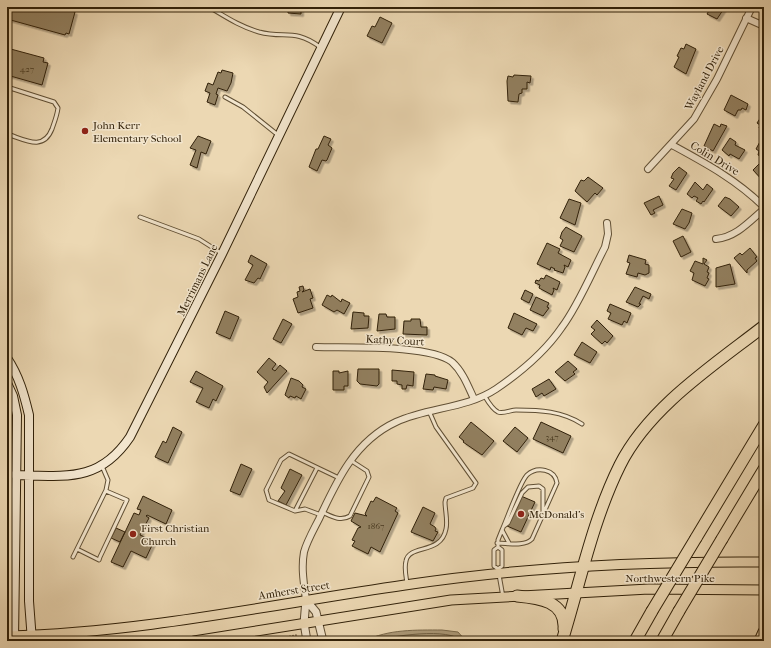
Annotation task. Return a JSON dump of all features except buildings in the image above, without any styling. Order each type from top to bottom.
[{"type":"highway","points":[[563,638],[584,567],[610,488],[620,464],[640,436],[658,415],[688,386],[764,326]]},
{"type":"highway","points":[[635,641],[764,425]]},
{"type":"highway","points":[[662,641],[764,469]]},
{"type":"highway","points":[[518,596],[542,600],[559,609],[564,619],[563,638]]},
{"type":"highway","points":[[760,641],[764,632]]},
{"type":"main road","name":"Merrimans Lane","points":[[16,475],[76,476],[102,466],[118,452],[130,437],[280,136],[341,7]]},
{"type":"main road","points":[[7,358],[15,371],[23,390],[28,415],[30,475],[29,601],[32,638]]},
{"type":"main road","points":[[7,383],[13,396],[17,415],[11,637]]},
{"type":"main road","name":"Northwestern Pike","points":[[584,567],[699,562],[764,562]]},
{"type":"main road","name":"Amherst Street","points":[[11,637],[32,638],[152,624],[499,571],[584,567]]},
{"type":"main road","name":"Northwestern Pike","points":[[577,592],[649,589],[764,590]]},
{"type":"main road","points":[[194,641],[451,600],[577,592]]},
{"type":"street","name":"Wayland Drive","points":[[648,169],[672,145],[694,119],[704,103],[752,7]]},
{"type":"street","points":[[746,18],[764,26]]},
{"type":"street","name":"Colin Drive","points":[[672,145],[724,174],[740,185],[764,208]]},
{"type":"street","points":[[716,239],[724,238],[737,232],[764,208]]},
{"type":"street","points":[[307,641],[304,623],[306,600],[302,566],[305,550],[339,478],[350,460],[364,444],[381,430],[412,415],[447,408],[484,395],[496,389],[532,362],[564,326],[605,247],[608,234],[607,223]]},
{"type":"street","name":"Kathy Court","points":[[316,347],[419,350],[436,354],[456,366],[474,399]]},
{"type":"street","name":"Merrimans Lane","points":[[7,474],[16,475]]},
{"type":"street","points":[[306,600],[316,612],[323,641]]},
{"type":"lane","points":[[209,7],[231,22],[244,27],[266,33],[295,34],[307,39],[321,49]]},
{"type":"lane","points":[[7,87],[54,102],[58,108],[49,136],[44,142],[37,143],[7,134]]},
{"type":"lane","points":[[225,98],[243,107],[280,136]]},
{"type":"lane","points":[[140,217],[199,239],[222,254]]},
{"type":"lane","points":[[484,395],[494,409],[499,412],[528,410],[549,412],[571,417],[582,424]]},
{"type":"lane","points":[[407,584],[405,561],[408,556],[411,553],[433,547],[440,542],[444,536],[447,528],[446,498],[473,488],[476,483],[436,427],[429,411]]},
{"type":"lane","points":[[339,478],[289,454],[281,460],[266,490],[269,500],[295,511],[305,509],[340,519],[345,519],[350,516],[369,477],[367,471],[350,460]]},
{"type":"lane","points":[[73,557],[106,490],[108,480],[102,466]]},
{"type":"lane","points":[[295,511],[317,468]]},
{"type":"lane","points":[[498,545],[529,542],[532,539],[557,483],[553,474],[546,470],[538,470],[526,476],[502,530],[498,545],[494,550],[494,566],[499,571],[503,597]]},
{"type":"lane","points":[[504,526],[508,523],[525,489],[533,485],[539,486],[542,489],[543,516]]},
{"type":"lane","points":[[77,549],[98,560],[100,557],[127,500],[106,490]]},
{"type":"lane","points":[[502,530],[509,543]]},
{"type":"lane","points":[[498,545],[502,550],[502,566],[499,571]]},
{"type":"path","points":[[263,641],[297,635],[298,641]]},
{"type":"water","points":[[442,630],[458,632],[466,641],[365,641],[393,632]]},
{"type":"place","name":"John Kerr Elementary School","points":[[85,131]]},
{"type":"place","name":"McDonald's","points":[[521,514]]},
{"type":"place","name":"First Christian Church","points":[[133,534]]}]
